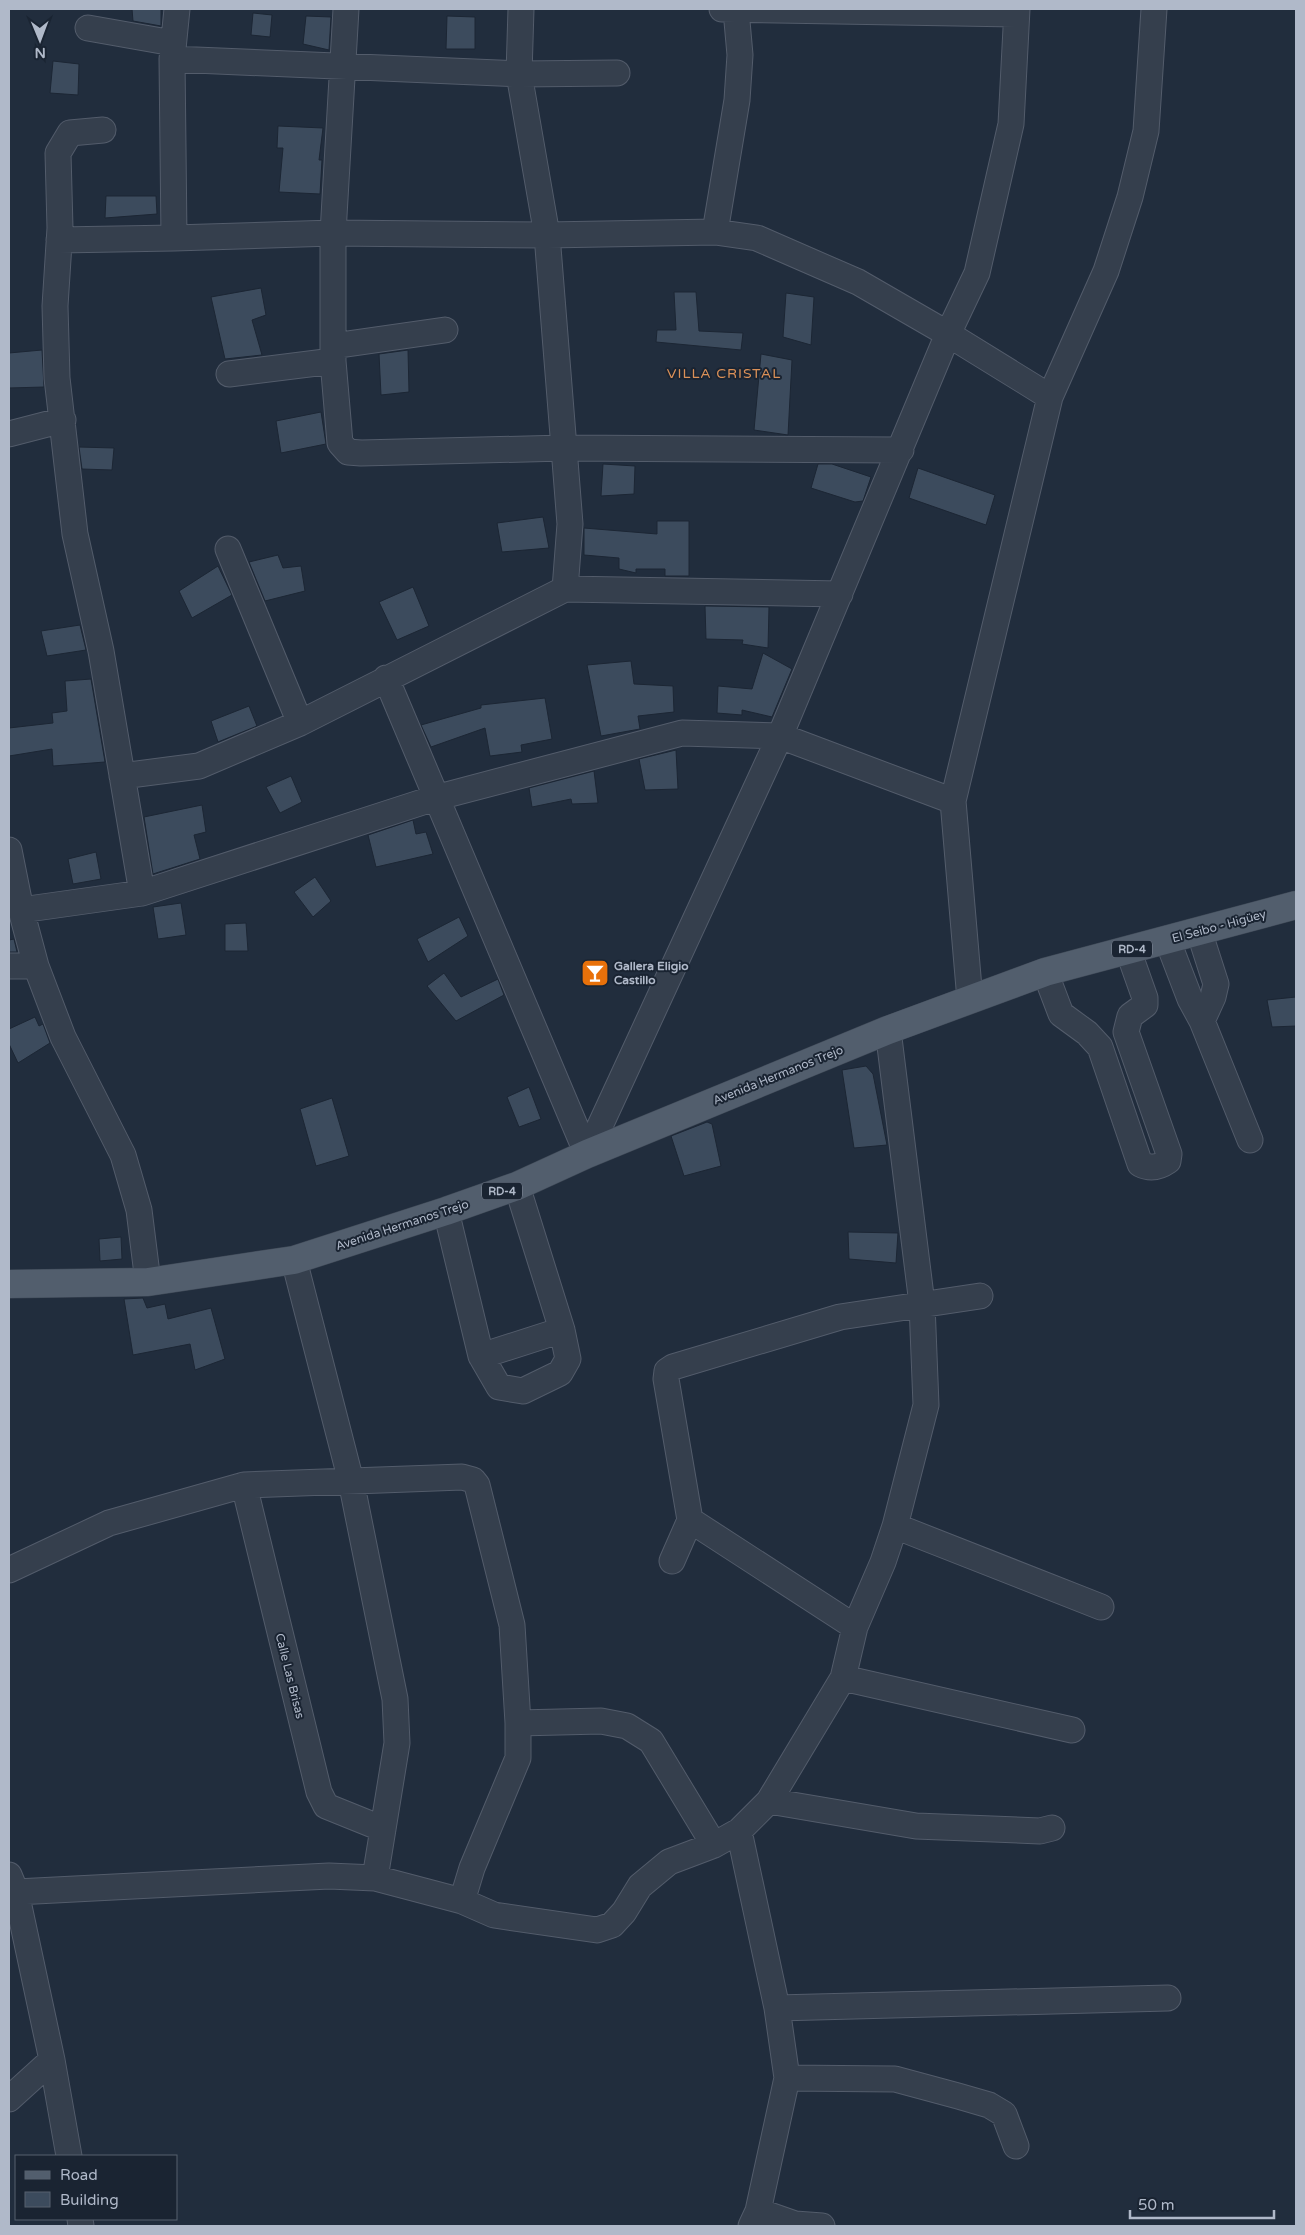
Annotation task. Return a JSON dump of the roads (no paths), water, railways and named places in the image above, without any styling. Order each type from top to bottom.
[{"type":"main road","name":"El Seibo - Higüey","points":[[970,1000],[1045,972],[1296,905]]},
{"type":"main road","name":"Avenida Hermanos Trejo","points":[[9,1284],[148,1282],[294,1260],[517,1186],[587,1154],[888,1030],[970,1000]]},
{"type":"street","points":[[174,238],[172,51],[178,9]]},
{"type":"street","points":[[346,9],[333,233],[333,354],[340,443],[348,452],[564,448],[902,450]]},
{"type":"street","points":[[521,9],[519,74],[547,235],[570,524],[565,589]]},
{"type":"street","points":[[587,1154],[780,736],[902,450],[948,334],[977,273],[1011,124],[1016,11],[729,9],[740,55],[737,100],[715,232]]},
{"type":"street","points":[[970,1000],[953,801],[1050,397],[1106,271],[1130,197],[1146,131],[1154,9]]},
{"type":"street","points":[[88,28],[172,51],[343,65],[519,74],[617,73]]},
{"type":"street","points":[[104,130],[70,133],[58,153],[59,240],[55,315],[57,378],[75,534],[101,651],[142,893]]},
{"type":"street","points":[[59,240],[333,233],[547,235],[715,232],[757,238],[858,282],[948,334],[1050,397]]},
{"type":"street","points":[[229,374],[445,330]]},
{"type":"street","points":[[9,434],[63,420]]},
{"type":"street","points":[[228,549],[300,723]]},
{"type":"street","points":[[122,776],[199,766],[300,723],[565,589],[840,594]]},
{"type":"street","points":[[386,678],[435,798],[587,1154]]},
{"type":"street","points":[[21,910],[142,893],[435,798],[682,733],[780,736],[953,801]]},
{"type":"street","points":[[9,850],[21,910],[36,966],[63,1038],[124,1155],[139,1210],[148,1282]]},
{"type":"street","points":[[1199,931],[1216,984],[1214,997],[1202,1021]]},
{"type":"street","points":[[1167,939],[1190,999],[1202,1021],[1250,1140]]},
{"type":"street","points":[[1045,972],[1061,1014],[1087,1033],[1100,1047],[1140,1164],[1148,1168],[1160,1166],[1168,1161],[1169,1154],[1126,1032],[1130,1016],[1145,1004],[1145,998],[1128,950]]},
{"type":"street","points":[[9,966],[36,966]]},
{"type":"street","points":[[69,2155],[52,2060],[15,1924],[12,1884],[329,1876],[376,1878],[462,1901],[494,1915],[597,1930],[612,1925],[624,1912],[640,1886],[669,1862],[714,1845],[739,1831],[769,1802],[843,1678],[855,1627],[883,1562],[895,1526],[926,1405],[922,1304],[888,1030]]},
{"type":"street","points":[[1100,1047],[1129,1042]]},
{"type":"street","points":[[446,1211],[481,1356],[499,1387],[523,1391],[560,1373],[568,1359],[562,1330],[517,1186]]},
{"type":"street","points":[[294,1260],[351,1481],[395,1698],[397,1743],[376,1878]]},
{"type":"street","points":[[672,1561],[690,1520],[666,1379],[667,1371],[673,1367],[840,1318],[980,1296]]},
{"type":"street","points":[[481,1356],[562,1330]]},
{"type":"street","points":[[9,1570],[109,1523],[244,1485],[462,1477],[473,1480],[477,1485],[512,1625],[518,1723],[518,1758],[472,1868],[462,1901]]},
{"type":"street","name":"Calle Las Brisas","points":[[244,1485],[319,1792],[326,1806],[383,1829]]},
{"type":"street","points":[[690,1520],[855,1627]]},
{"type":"street","points":[[895,1526],[1102,1607]]},
{"type":"street","points":[[843,1678],[1072,1730]]},
{"type":"street","points":[[518,1723],[601,1721],[628,1726],[652,1741],[714,1845]]},
{"type":"street","points":[[769,1802],[916,1826],[1040,1831],[1052,1828]]},
{"type":"street","points":[[739,1831],[777,2008],[787,2078],[754,2219],[822,2226]]},
{"type":"street","points":[[777,2008],[1168,1998]]},
{"type":"street","points":[[9,2099],[52,2060]]},
{"type":"street","points":[[787,2078],[895,2079],[989,2105],[1004,2114],[1016,2146]]},
{"type":"place","name":"Gallera Eligio Castillo","points":[[595,973]]},
{"type":"district","name":"VILLA CRISTAL","points":[[724,373]]}]
